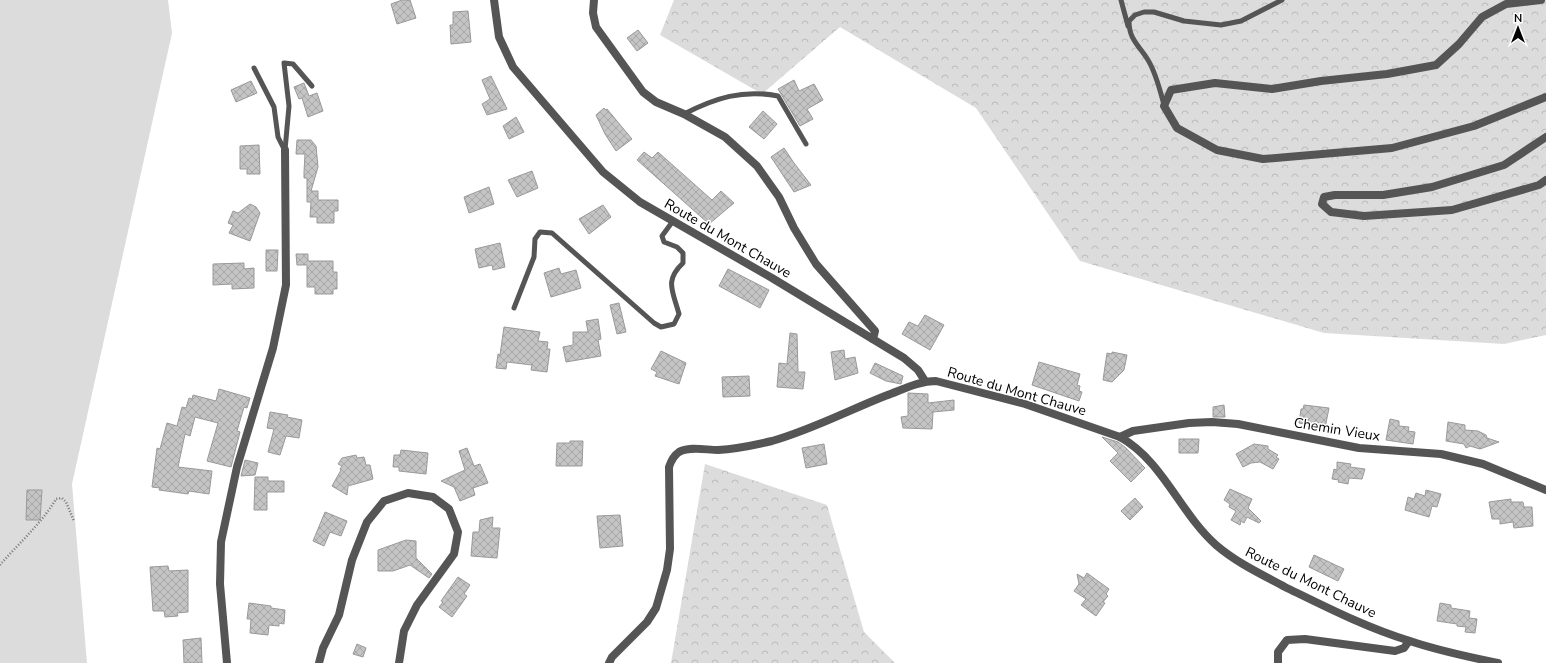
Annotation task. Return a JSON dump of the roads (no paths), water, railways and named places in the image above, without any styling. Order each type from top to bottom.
[{"type":"street","name":"Route du Mont Chauve","points":[[494,0],[499,37],[513,67],[603,172],[640,202],[873,339],[913,366],[925,381],[946,382],[1018,402],[1120,437],[1132,444],[1151,462],[1197,524],[1215,544],[1238,563],[1318,604],[1409,641],[1441,651],[1498,663]]},
{"type":"street","points":[[594,0],[593,13],[596,27],[638,86],[656,102],[684,114],[725,137],[758,166],[779,197],[794,228],[816,264],[875,331],[873,339]]},
{"type":"street","points":[[1540,0],[1506,4],[1482,17],[1459,44],[1436,65],[1387,74],[1321,81],[1272,89],[1215,83],[1200,85],[1171,90],[1164,106],[1178,128],[1217,150],[1263,159],[1392,148],[1474,126],[1546,97]]},
{"type":"street","points":[[1546,137],[1504,165],[1432,187],[1383,195],[1335,194],[1324,198],[1322,204],[1331,212],[1364,216],[1452,210],[1539,185],[1546,180]]},
{"type":"street","points":[[227,663],[220,584],[221,542],[237,467],[273,348],[286,285],[285,150]]},
{"type":"street","points":[[609,663],[612,657],[647,622],[656,608],[667,570],[670,549],[669,467],[672,459],[679,452],[690,449],[719,450],[762,443],[802,432],[865,404],[925,381]]},
{"type":"street","name":"Chemin Vieux","points":[[1120,437],[1133,431],[1189,423],[1212,422],[1238,424],[1359,448],[1441,454],[1483,464],[1546,490]]},
{"type":"street","points":[[319,663],[323,648],[339,615],[352,560],[367,522],[384,501],[408,492],[433,497],[449,509],[458,532],[454,554],[417,605],[404,631],[399,663]]},
{"type":"street","points":[[1278,663],[1278,652],[1287,640],[1305,639],[1395,651],[1404,648],[1409,641]]},
{"type":"lane","points":[[1121,0],[1129,31],[1148,60],[1155,76],[1164,106]]},
{"type":"lane","points":[[1129,31],[1129,21],[1135,15],[1144,12],[1154,12],[1204,25],[1221,25],[1241,21],[1282,0]]},
{"type":"lane","points":[[285,150],[289,106],[284,62],[293,64],[312,86]]},
{"type":"lane","points":[[254,68],[274,107],[278,137],[285,150]]},
{"type":"lane","points":[[684,114],[705,103],[735,95],[759,93],[778,96],[806,144]]},
{"type":"lane","points":[[514,308],[534,257],[535,239],[540,232],[546,231],[552,233],[654,323],[661,326],[674,324],[679,314],[673,293],[671,278],[674,271],[683,262],[683,253],[677,247],[664,242],[662,236],[673,221]]}]
